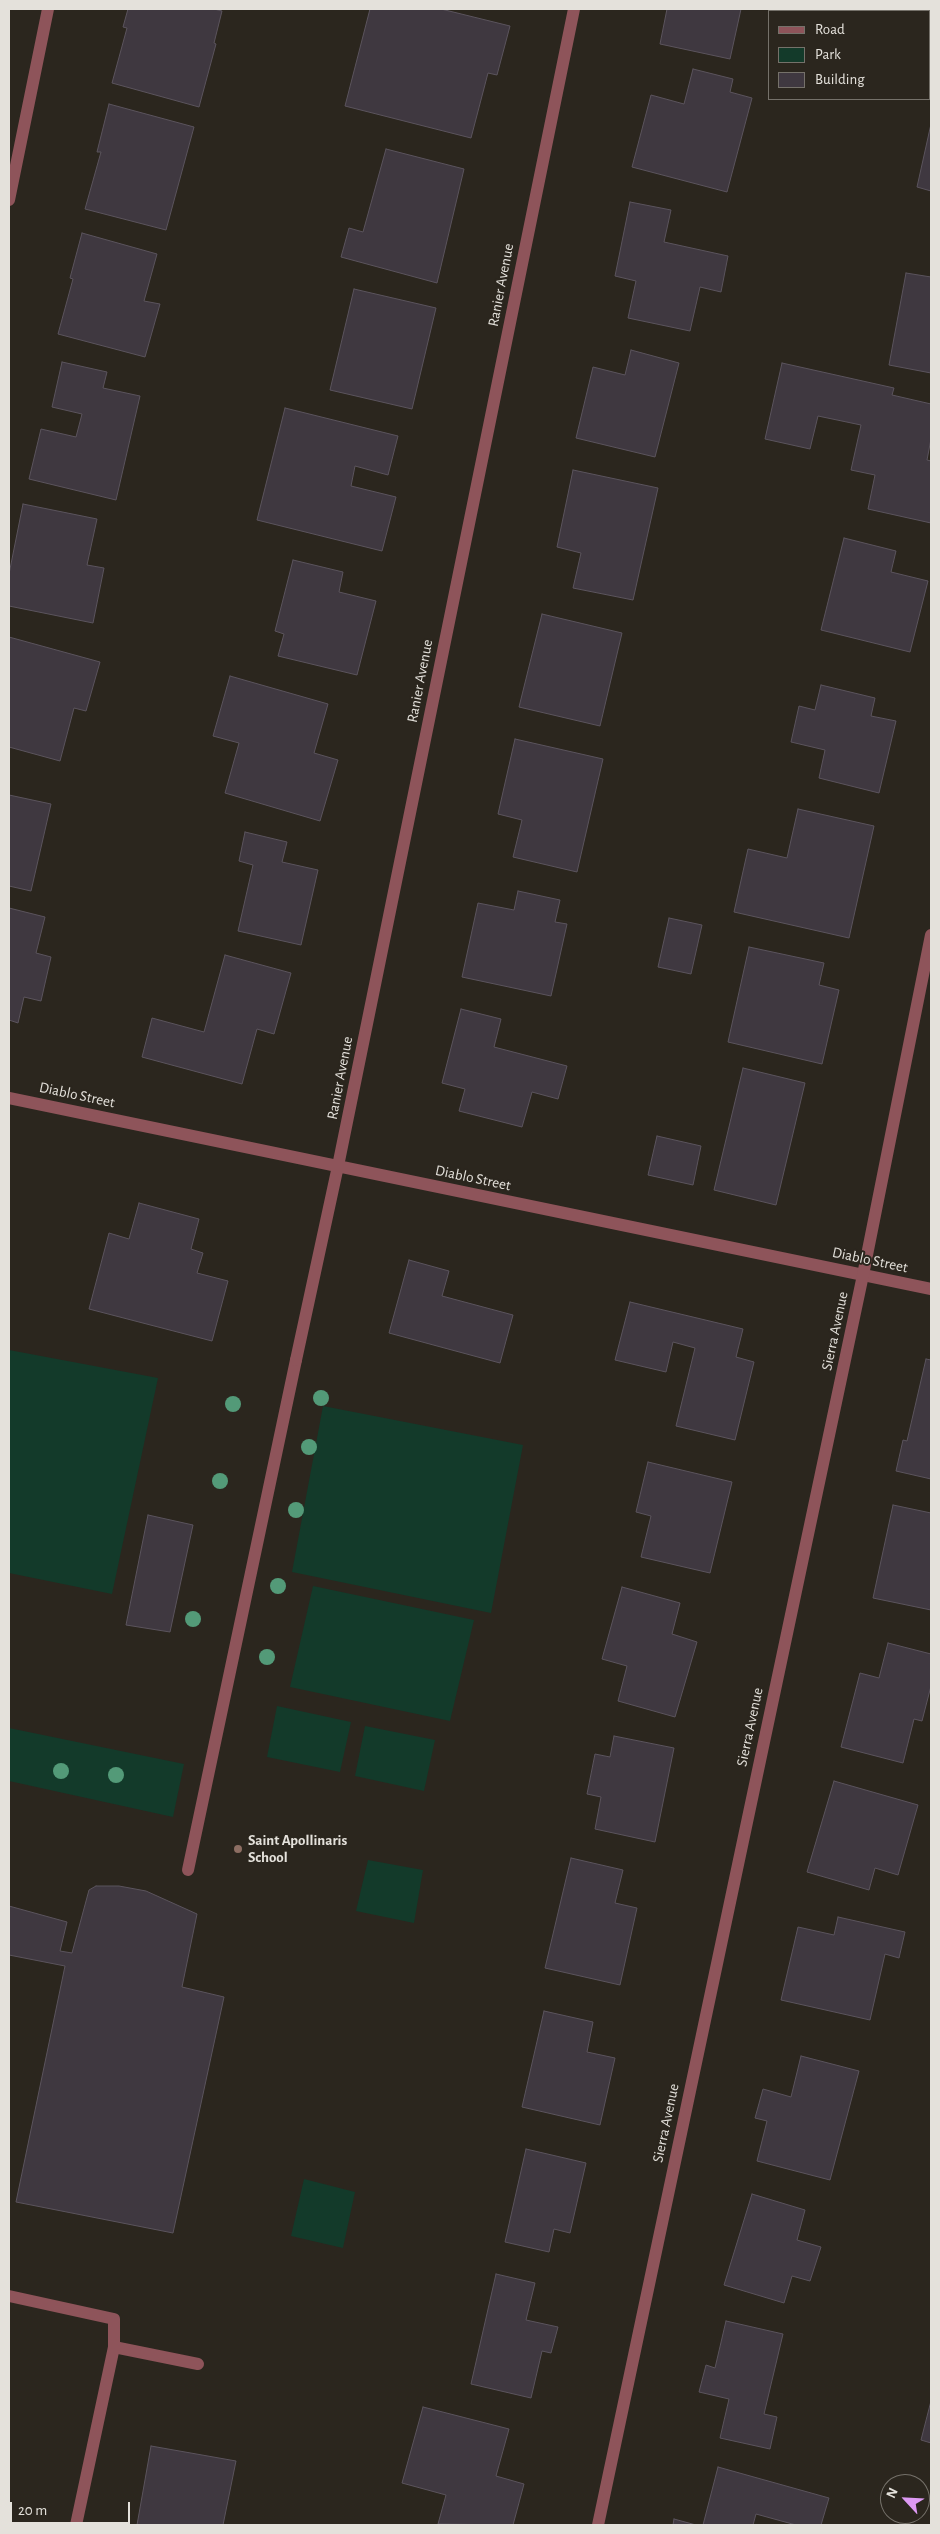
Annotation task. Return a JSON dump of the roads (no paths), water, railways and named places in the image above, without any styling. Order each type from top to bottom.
[{"type":"street","points":[[9,200],[48,9]]},
{"type":"street","name":"Ranier Avenue","points":[[188,1870],[338,1166],[574,9]]},
{"type":"street","name":"Sierra Avenue","points":[[598,2525],[863,1275],[931,935]]},
{"type":"street","name":"Diablo Street","points":[[9,1098],[931,1289]]},
{"type":"street","points":[[9,2296],[114,2319],[114,2347],[76,2525]]},
{"type":"street","points":[[114,2347],[198,2364]]},
{"type":"place","name":"Saint Apollinaris School","points":[[238,1849]]}]
